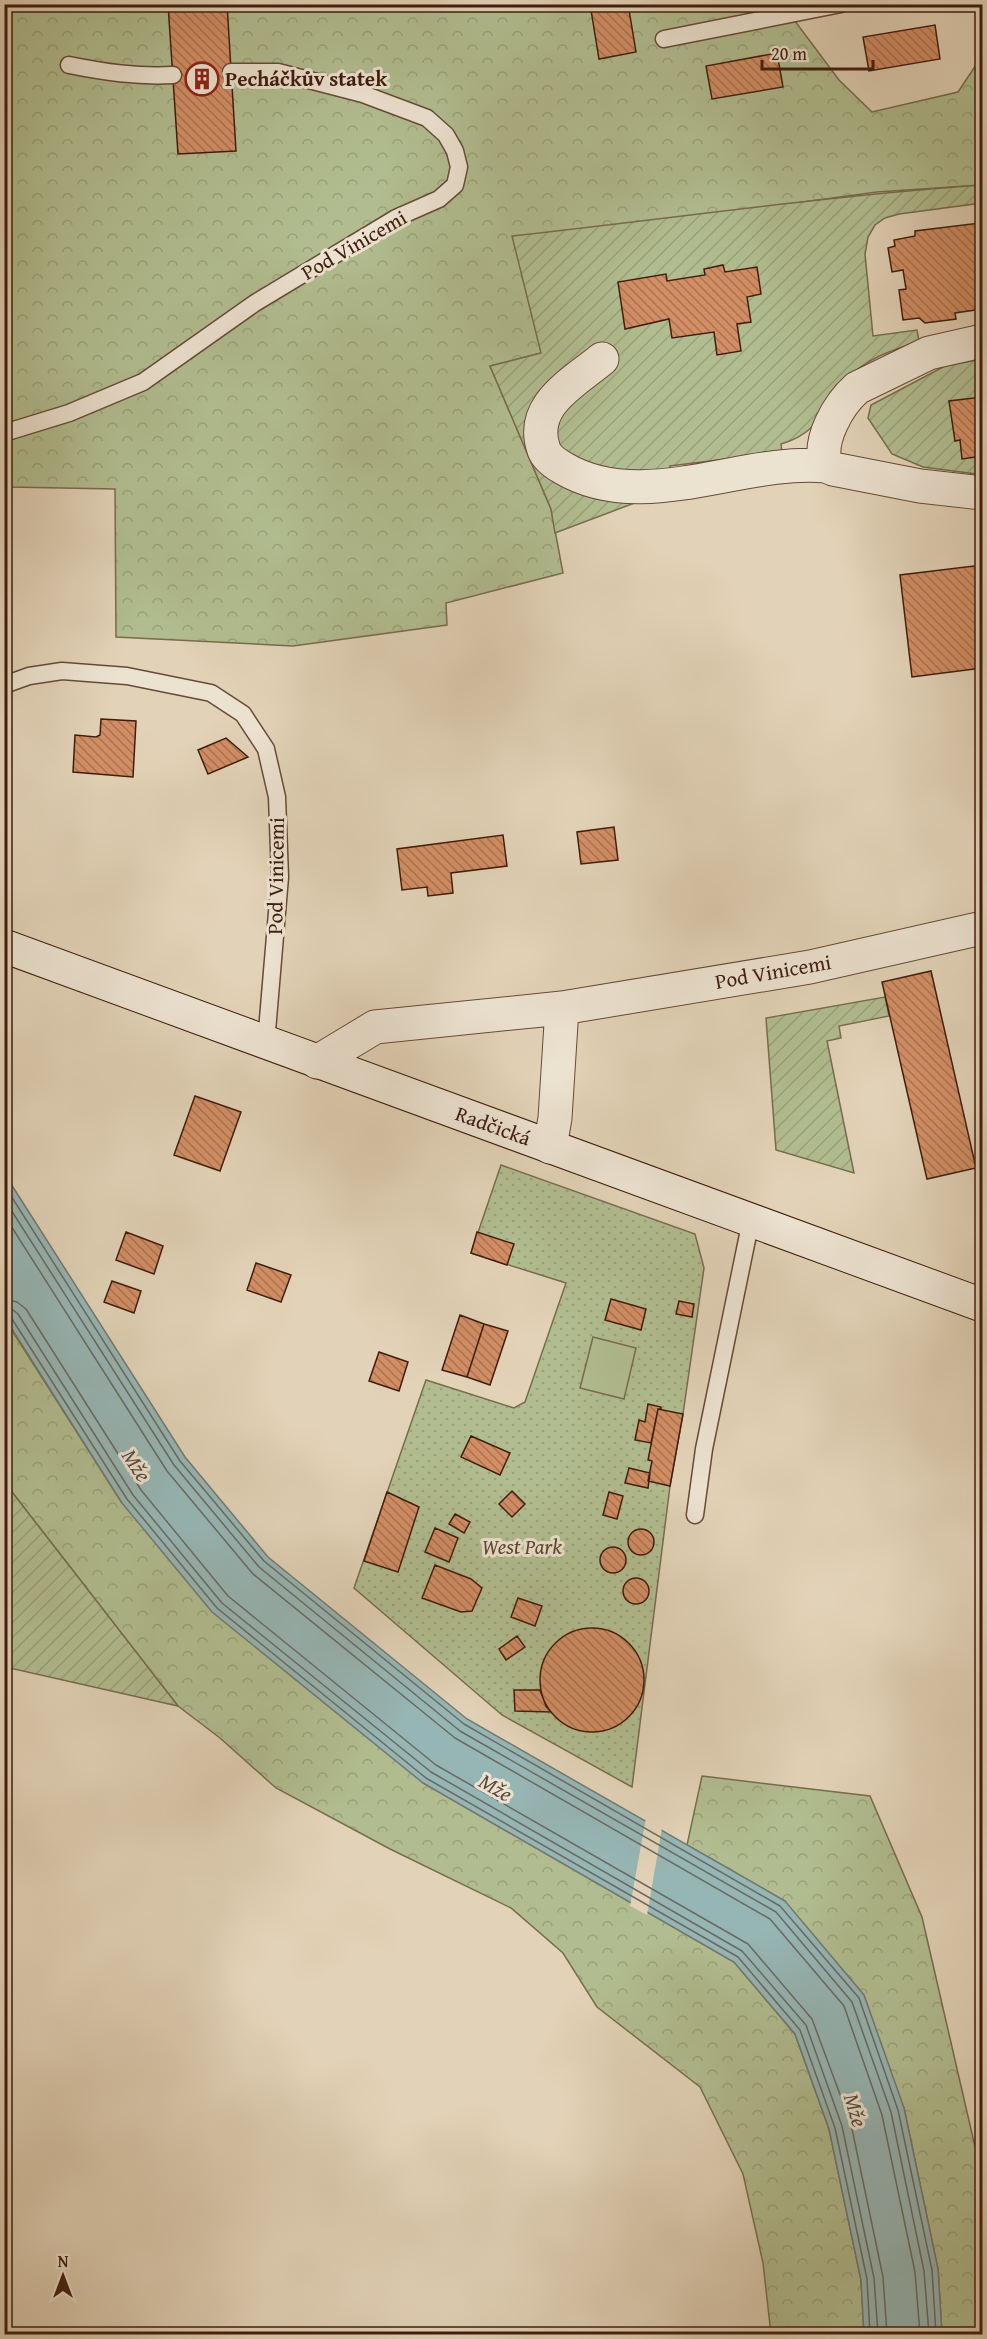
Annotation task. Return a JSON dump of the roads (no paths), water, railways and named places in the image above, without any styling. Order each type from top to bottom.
[{"type":"street","points":[[826,466],[824,451],[828,435],[849,396],[857,388],[929,352],[982,341]]},
{"type":"street","points":[[602,359],[547,406],[540,422],[539,436],[545,454],[572,474],[598,483],[622,487],[651,487],[783,466],[826,466],[920,486],[982,493]]},
{"type":"street","name":"Pod Vinicemi","points":[[317,1062],[375,1027],[562,1008],[810,967],[982,928]]},
{"type":"street","name":"Radčická","points":[[4,946],[982,1305]]},
{"type":"street","points":[[550,1147],[555,1118],[562,1008]]},
{"type":"lane","points":[[664,39],[842,4]]},
{"type":"lane","points":[[69,65],[126,75],[173,75]]},
{"type":"lane","name":"Pod Vinicemi","points":[[4,433],[69,413],[143,382],[255,303],[396,218],[439,199],[455,184],[459,167],[455,151],[446,135],[427,118],[363,94],[278,72],[231,72]]},
{"type":"lane","name":"Pod Vinicemi","points":[[4,685],[29,676],[62,671],[127,676],[211,693],[243,714],[266,749],[277,797],[280,878],[266,1043]]},
{"type":"lane","points":[[695,1515],[704,1449],[751,1220]]},
{"type":"water","name":"Mže","points":[[4,1173],[185,1457],[268,1557],[467,1719],[785,1901],[864,1995],[904,2108],[938,2269],[942,2334],[864,2334],[861,2280],[829,2129],[795,2034],[734,1962],[423,1783],[212,1612],[122,1503],[5,1318]]},
{"type":"place","name":"Pecháčkův statek","points":[[202,79]]},
{"type":"park label","name":"West Park","points":[[522,1547]]}]
